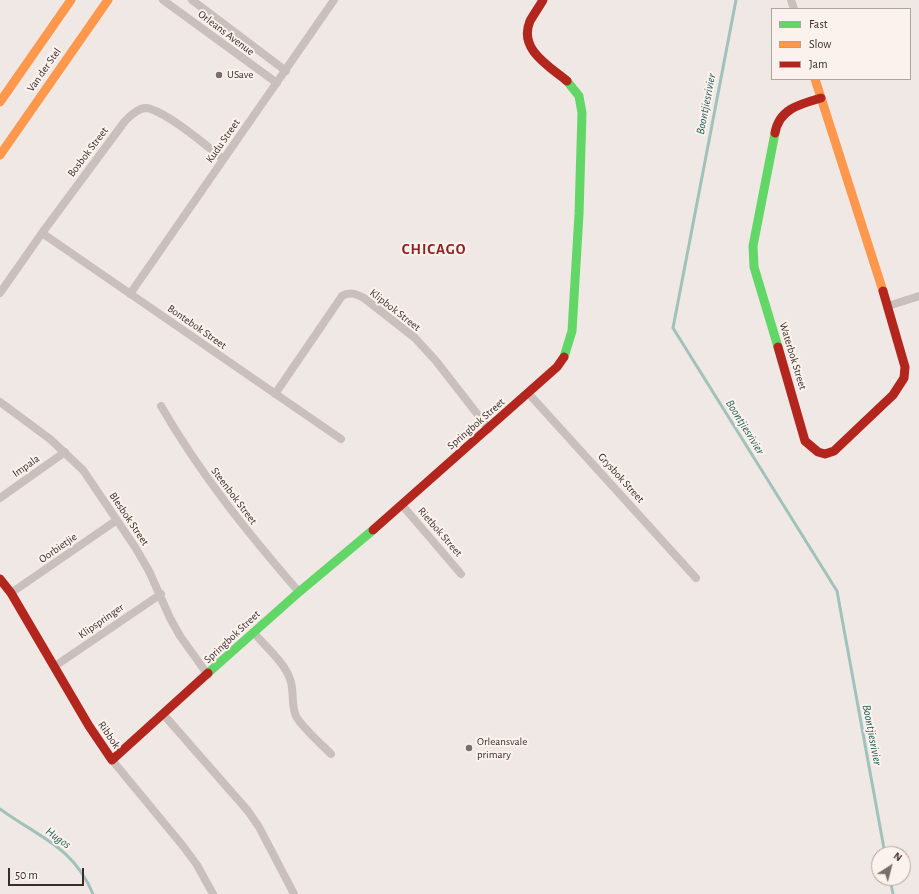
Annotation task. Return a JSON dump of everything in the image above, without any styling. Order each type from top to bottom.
[{"type":"street","name":"Van der Stel","points":[[0,102],[71,0]]},
{"type":"street","name":"Van der Stel","points":[[0,155],[108,0]]},
{"type":"street","name":"Orleans Avenue","points":[[163,0],[277,84]]},
{"type":"street","name":"Orleans Avenue","points":[[192,0],[286,71]]},
{"type":"street","name":"Springbok Street","points":[[112,760],[164,715],[299,592],[402,505],[529,394],[557,367],[565,356],[572,331],[579,214],[582,113],[578,96],[569,82],[537,56],[528,44],[527,34],[530,22],[544,0]]},
{"type":"street","name":"Kudu Street","points":[[130,294],[286,71],[332,1]]},
{"type":"street","name":"Waterbok Street","points":[[815,80],[888,306],[905,367],[904,378],[893,395],[834,451],[828,454],[816,452],[805,441],[754,267],[753,246],[776,126],[781,116],[788,109],[821,98]]},
{"type":"street","name":"Bosbok Street","points":[[0,293],[42,233],[125,121],[134,112],[145,108],[158,112],[223,159]]},
{"type":"street","name":"Bontebok Street","points":[[42,233],[340,439]]},
{"type":"street","name":"Klipbok Street","points":[[274,394],[342,296],[347,293],[355,294],[364,298],[415,338],[436,361],[489,429]]},
{"type":"street","points":[[888,306],[919,296]]},
{"type":"street","name":"Grysbok Street","points":[[529,394],[696,578]]},
{"type":"street","name":"Blesbok Street","points":[[0,402],[66,452],[83,470],[135,547],[161,594],[170,618],[180,636],[208,675]]},
{"type":"street","name":"Steenbok Street","points":[[161,406],[184,447],[227,506],[299,592]]},
{"type":"street","name":"Impala","points":[[0,498],[66,452]]},
{"type":"street","name":"Rietbok Street","points":[[402,505],[461,574]]},
{"type":"street","name":"Oorbietjie","points":[[11,594],[117,520]]},
{"type":"street","name":"Ribbok","points":[[0,579],[11,594],[55,666],[88,726],[112,760],[183,846],[197,865],[213,894]]},
{"type":"street","name":"Klipspringer","points":[[55,666],[161,594]]},
{"type":"street","points":[[254,633],[284,667],[290,679],[293,692],[292,704],[297,718],[331,754]]},
{"type":"street","points":[[164,715],[248,811],[259,827],[294,894]]},
{"type":"waterway","name":"Boontjiesrivier","points":[[736,0],[673,328],[837,591],[884,846]]},
{"type":"waterway","name":"Hugos","points":[[0,809],[65,853],[85,878],[93,894]]},
{"type":"waterway","name":"Boontjiesrivier","points":[[892,886],[893,894]]},
{"type":"traffic: fast","points":[[564,357],[572,331],[579,214],[582,113],[579,96],[567,81]]},
{"type":"traffic: fast","points":[[775,133],[753,246],[754,267],[778,347]]},
{"type":"traffic: fast","points":[[208,673],[299,592],[373,530]]},
{"type":"traffic: slow","points":[[0,102],[71,0]]},
{"type":"traffic: slow","points":[[0,155],[108,0]]},
{"type":"traffic: slow","points":[[815,80],[883,291]]},
{"type":"traffic: jam","points":[[543,0],[530,21],[527,31],[528,40],[537,56],[567,81]]},
{"type":"traffic: jam","points":[[775,133],[777,125],[786,113],[798,105],[821,98]]},
{"type":"traffic: jam","points":[[778,347],[805,441],[818,452],[825,454],[834,451],[893,395],[904,378],[905,367],[883,291]]},
{"type":"traffic: jam","points":[[373,530],[557,367],[564,357]]},
{"type":"traffic: jam","points":[[0,579],[11,593],[89,726],[112,760],[208,673]]},
{"type":"place","name":"USave","points":[[219,75]]},
{"type":"place","name":"Orleansvale primary","points":[[469,748]]},
{"type":"district","name":"CHICAGO","points":[[434,249]]}]
